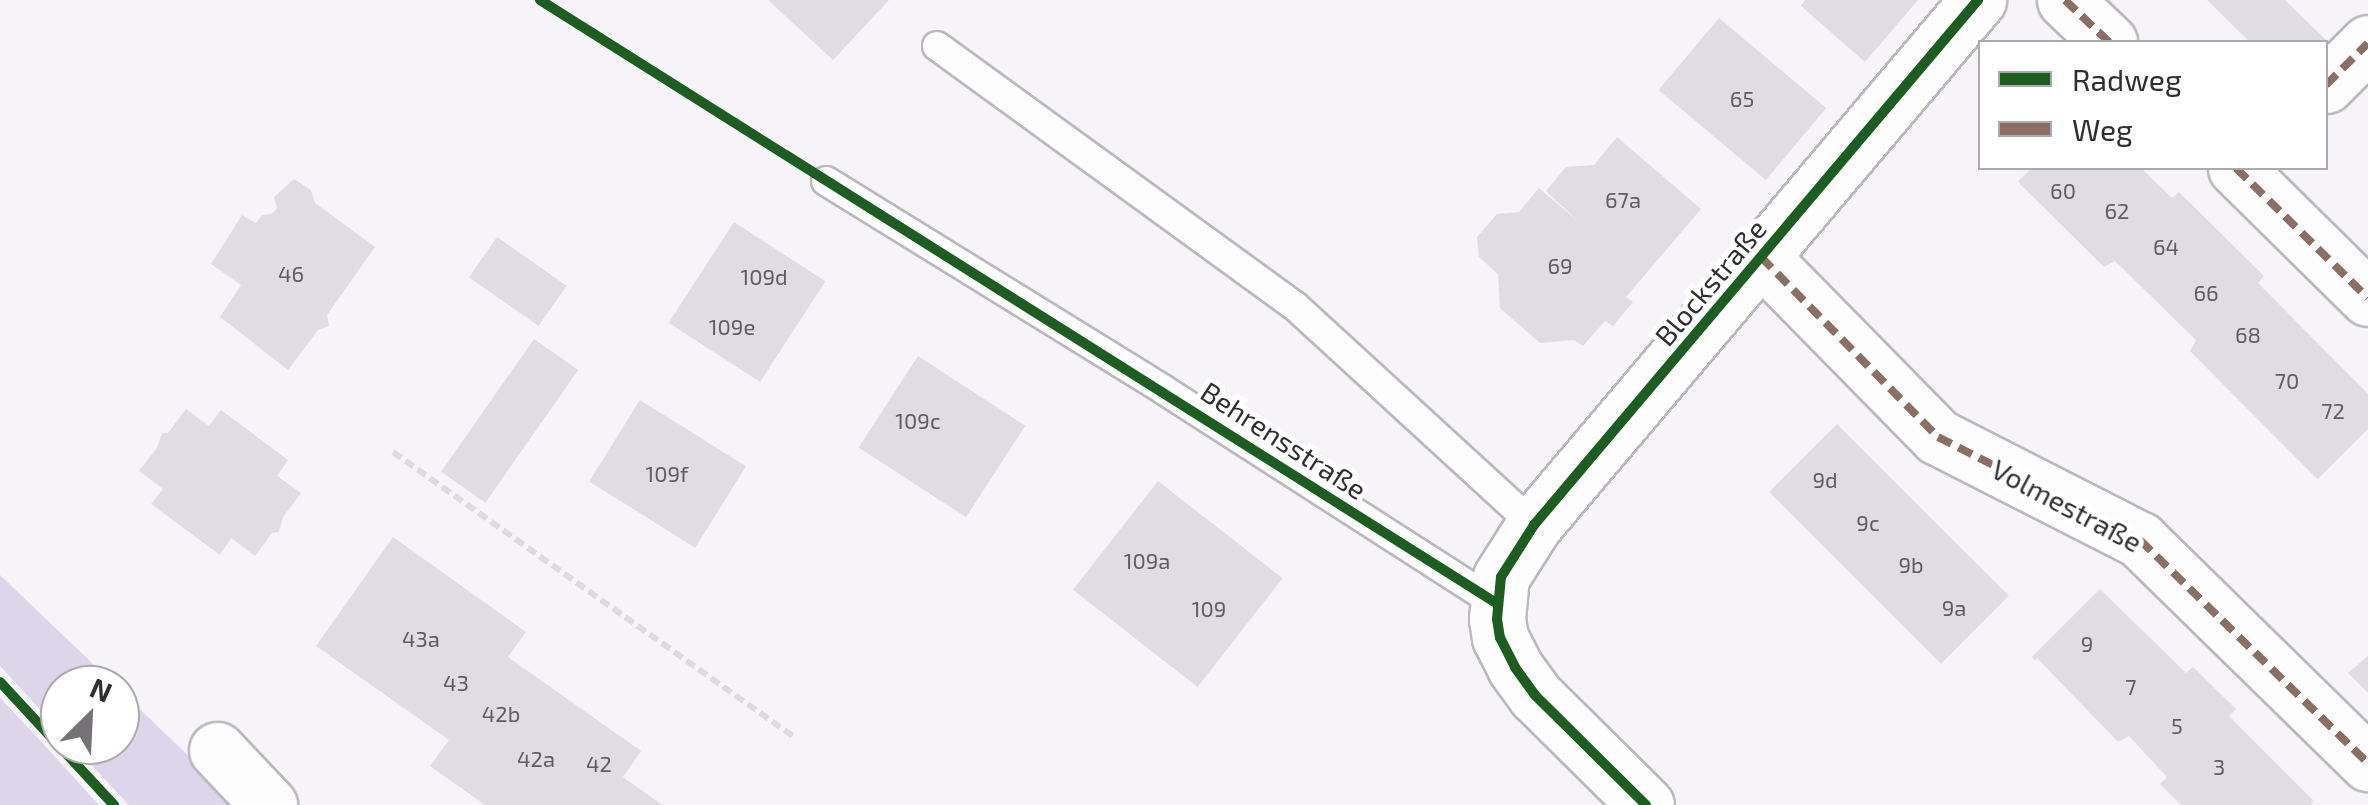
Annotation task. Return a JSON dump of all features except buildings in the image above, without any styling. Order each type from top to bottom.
[{"type":"street","name":"Blockstraße","points":[[1496,603],[1510,557],[1534,525],[1978,0]]},
{"type":"street","points":[[2065,0],[2106,40]]},
{"type":"street","points":[[2328,84],[2368,43]]},
{"type":"street","points":[[2241,170],[2368,298]]},
{"type":"street","name":"Volmestraße","points":[[1761,257],[1938,437],[2140,540],[2368,763]]},
{"type":"street","points":[[1496,603],[1500,638],[1525,682],[1646,805]]},
{"type":"street","points":[[218,750],[269,805]]},
{"type":"lane","points":[[938,46],[1295,306],[1534,525]]},
{"type":"lane","name":"Behrensstraße","points":[[826,181],[1164,390],[1496,603]]},
{"type":"path","points":[[393,452],[793,736]]},
{"type":"shaded area","points":[[0,575],[94,665],[40,665],[40,709],[0,666]]},
{"type":"shaded area","points":[[0,698],[40,740],[40,765],[62,765],[99,805],[0,805]]},
{"type":"shaded area","points":[[140,709],[236,805],[129,805],[92,765],[140,765]]},
{"type":"marked path","points":[[2065,0],[2107,40]]},
{"type":"marked path","points":[[2328,83],[2368,43]]},
{"type":"marked path","points":[[2238,170],[2368,298]]},
{"type":"marked path","points":[[1761,257],[1938,437],[2140,540],[2368,763]]},
{"type":"cycle path","points":[[540,0],[1496,603]]},
{"type":"cycle path","points":[[1646,805],[1535,695],[1515,667],[1500,638],[1497,619],[1501,577],[1534,525],[1978,0]]},
{"type":"cycle path","points":[[0,682],[114,805]]}]
